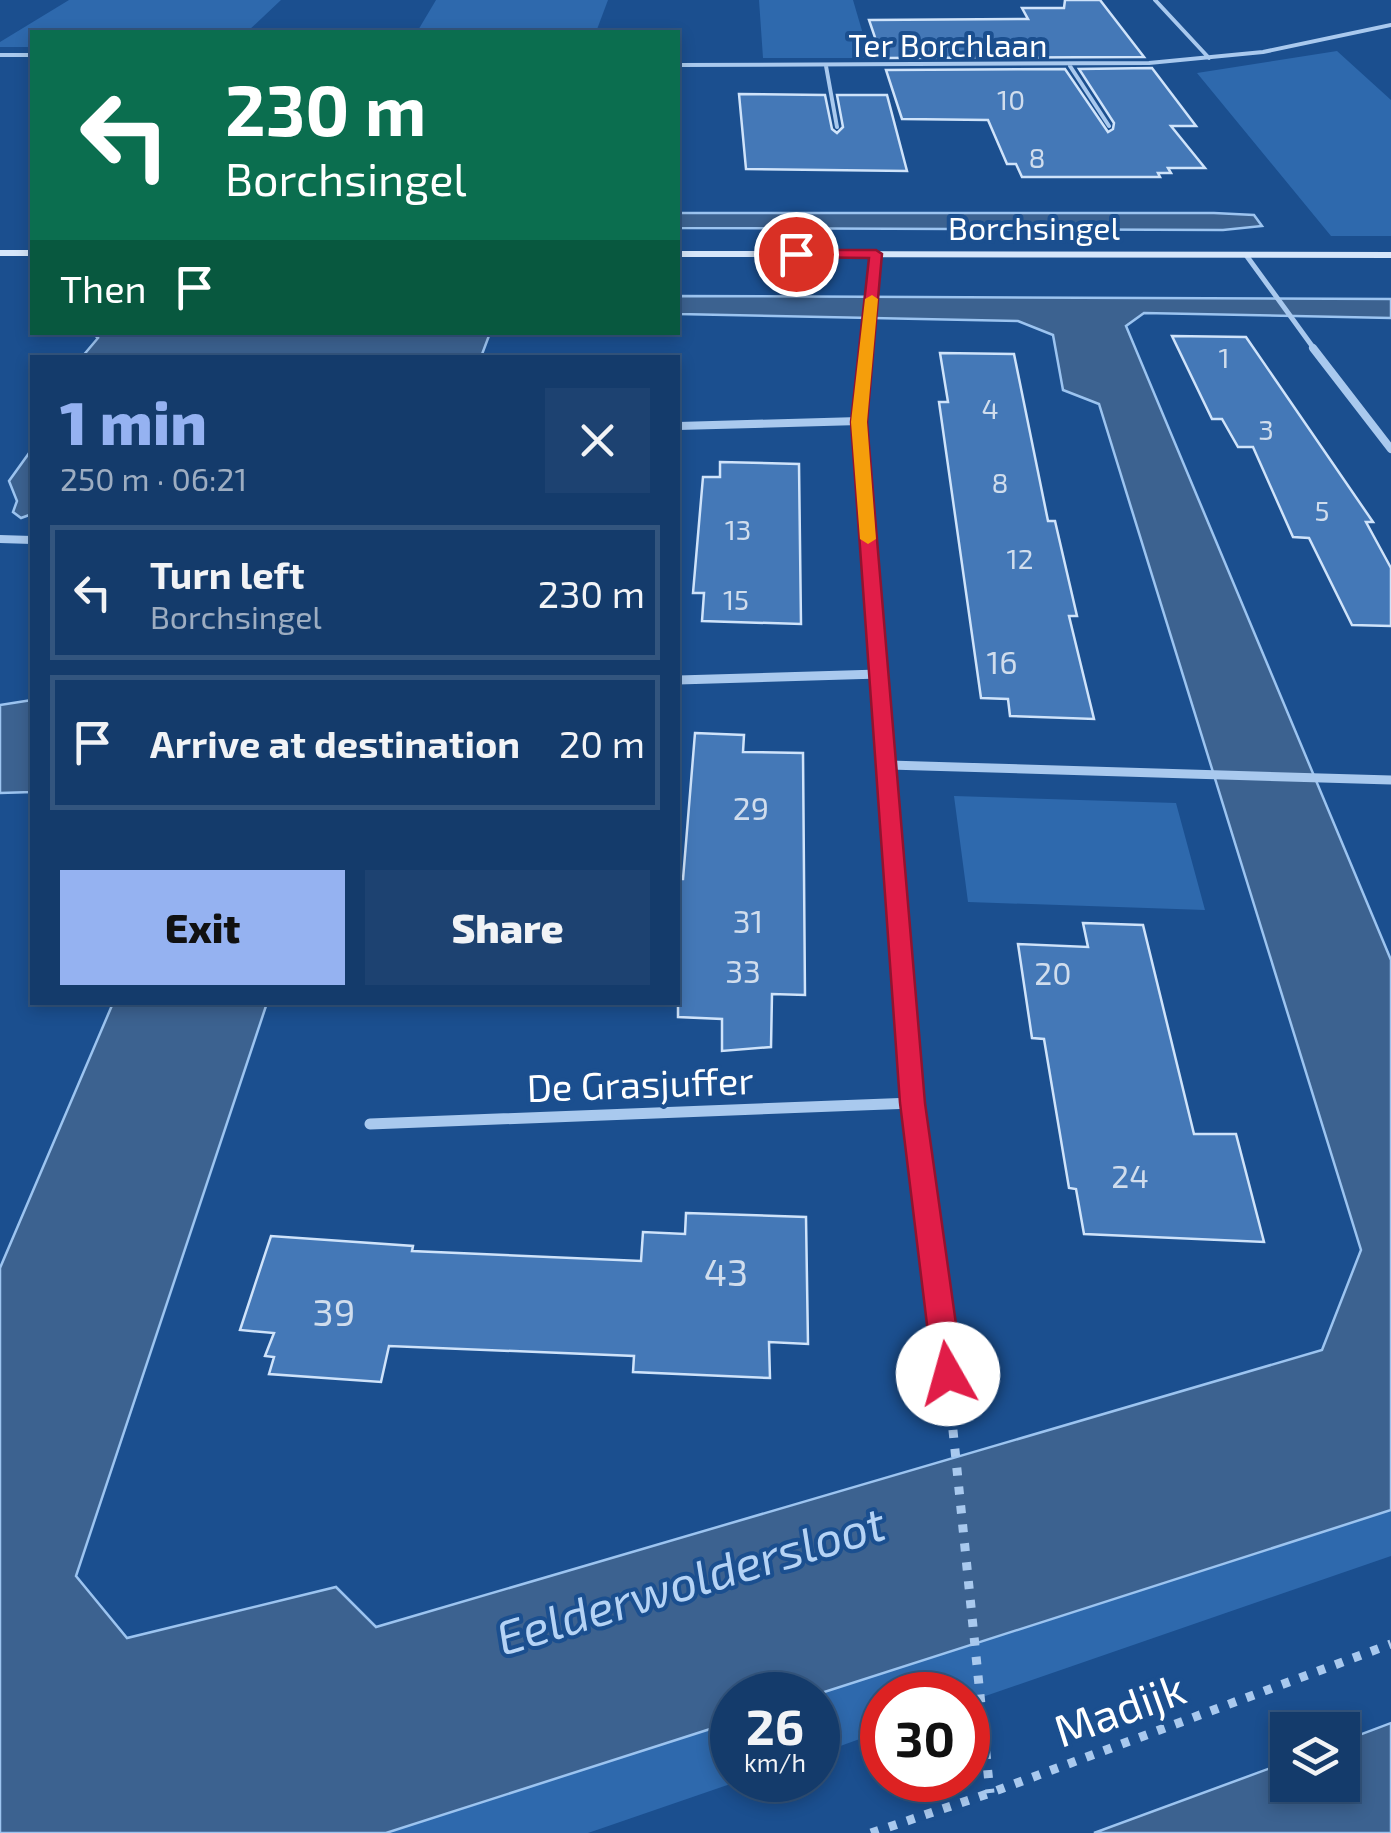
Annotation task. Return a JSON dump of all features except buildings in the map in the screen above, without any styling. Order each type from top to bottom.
[{"type":"main road","points":[[0,252],[30,253]]},
{"type":"main road","name":"Borchsingel","points":[[680,254],[1391,255]]},
{"type":"street","points":[[1156,0],[1209,58]]},
{"type":"street","name":"Ter Borchlaan","points":[[680,65],[1070,66],[1209,58],[1293,46],[1391,25]]},
{"type":"street","points":[[0,55],[30,55]]},
{"type":"street","name":"Ter Borchlaan","points":[[826,66],[836,127]]},
{"type":"street","name":"Ter Borchlaan","points":[[1070,66],[1109,126]]},
{"type":"street","points":[[876,254],[872,326],[859,422],[878,674],[889,765],[912,1103],[948,1374]]},
{"type":"street","points":[[1246,255],[1391,449]]},
{"type":"street","points":[[680,426],[859,422]]},
{"type":"street","points":[[0,539],[30,540]]},
{"type":"street","points":[[680,680],[878,674]]},
{"type":"street","points":[[889,765],[1391,780]]},
{"type":"street","name":"De Grasjuffer","points":[[370,1124],[912,1103]]},
{"type":"path","points":[[948,1374],[978,1672]]},
{"type":"path","name":"Madijk","points":[[990,1793],[1391,1644]]},
{"type":"path","name":"Madijk","points":[[871,1833],[963,1802]]},
{"type":"shaded area","points":[[69,0],[281,0],[249,30],[30,30],[30,47],[0,47],[0,42]]},
{"type":"shaded area","points":[[436,0],[608,0],[597,30],[418,30]]},
{"type":"shaded area","points":[[759,0],[853,0],[870,58],[763,58]]},
{"type":"shaded area","points":[[1337,51],[1391,100],[1391,236],[1331,236],[1197,73]]},
{"type":"shaded area","points":[[954,796],[1176,803],[1205,910],[968,902]]},
{"type":"shaded area","points":[[1391,1510],[1391,1556],[990,1694],[990,1672],[887,1672]]},
{"type":"shaded area","points":[[860,1681],[860,1739],[840,1746],[840,1687]]},
{"type":"shaded area","points":[[710,1729],[710,1791],[588,1833],[386,1833]]},
{"type":"water","points":[[680,213],[1214,213],[1254,215],[1262,226],[1223,230],[680,228]]},
{"type":"water","name":"Eelderwoldersloot","points":[[680,296],[1391,299],[1391,318],[1144,313],[1126,326],[1391,960],[1391,1510],[887,1672],[860,1672],[860,1681],[840,1687],[840,1672],[710,1672],[710,1729],[386,1833],[0,1833],[0,1268],[112,1005],[266,1005],[76,1576],[127,1638],[336,1587],[376,1627],[1322,1350],[1361,1250],[1099,404],[1063,390],[1053,335],[1018,321],[680,314]]},
{"type":"water","points":[[94,335],[489,335],[482,355],[84,355],[98,338]]},
{"type":"water","points":[[30,452],[30,515],[21,518],[13,512],[17,501],[9,481]]},
{"type":"water","points":[[30,700],[30,792],[0,793],[0,705]]},
{"type":"water","points":[[1391,1723],[1391,1833],[1094,1833],[1270,1768],[1270,1802],[1360,1802],[1360,1735]]},
{"type":"slow traffic","points":[[868,539],[859,422],[872,299]]},
{"type":"route","points":[[796,254],[876,254],[872,326],[859,422],[878,674],[889,765],[912,1103],[948,1374]]}]
